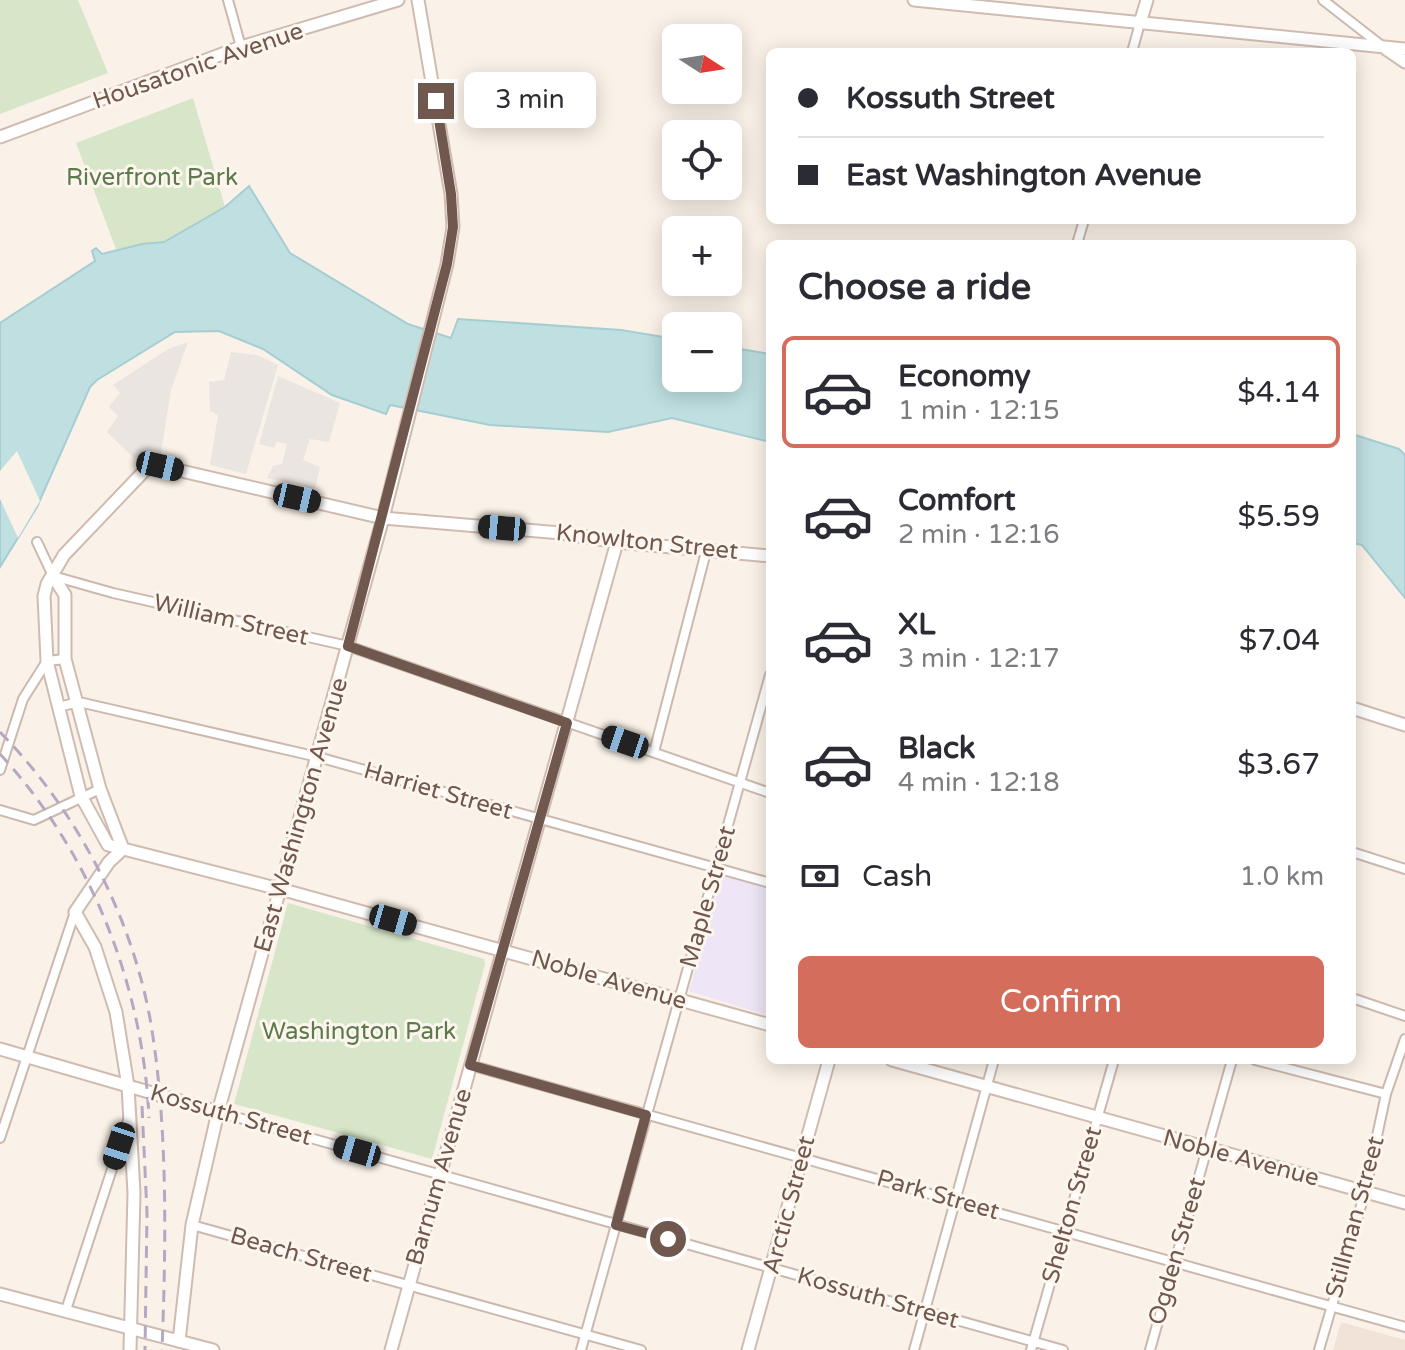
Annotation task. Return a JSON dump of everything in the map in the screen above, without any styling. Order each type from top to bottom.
[{"type":"main road","name":"Housatonic Avenue","points":[[0,137],[241,47],[398,0]]},
{"type":"main road","name":"East Washington Avenue","points":[[179,1346],[192,1225],[218,1112],[383,518],[447,264],[453,227],[451,194],[418,0]]},
{"type":"main road","points":[[914,0],[1405,49]]},
{"type":"main road","points":[[1140,23],[1147,0]]},
{"type":"main road","points":[[1383,47],[1405,62]]},
{"type":"main road","name":"Knowlton Street","points":[[53,576],[64,555],[148,467],[160,466],[383,518],[561,533],[617,542],[766,555]]},
{"type":"main road","name":"Barnum Avenue","points":[[391,1350],[617,542]]},
{"type":"main road","points":[[53,576],[65,595],[65,659],[100,789],[123,849],[108,845],[81,796],[58,707],[47,661],[44,596],[53,576]]},
{"type":"main road","points":[[1356,709],[1405,725]]},
{"type":"main road","points":[[123,849],[109,862],[75,912],[95,947],[116,1012],[128,1086],[134,1193],[130,1350]]},
{"type":"main road","name":"Noble Avenue","points":[[123,849],[280,889],[766,1024]]},
{"type":"main road","name":"Kossuth Street","points":[[0,1049],[218,1112]]},
{"type":"main road","name":"Arctic Street","points":[[748,1350],[828,1064]]},
{"type":"main road","name":"Noble Avenue","points":[[906,1064],[1405,1203]]},
{"type":"main road","points":[[0,1294],[66,1310],[179,1346],[213,1350]]},
{"type":"street","points":[[228,0],[241,47]]},
{"type":"street","points":[[1323,0],[1383,47]]},
{"type":"street","points":[[1133,48],[1140,23]]},
{"type":"street","points":[[37,542],[53,576]]},
{"type":"street","points":[[654,752],[707,548]]},
{"type":"street","name":"William Street","points":[[53,576],[113,593],[348,646],[766,792]]},
{"type":"street","points":[[0,770],[23,699],[47,661],[65,659]]},
{"type":"street","name":"Maple Street","points":[[581,1350],[766,689]]},
{"type":"street","name":"Harriet Street","points":[[58,707],[79,702],[318,757],[766,882]]},
{"type":"street","points":[[0,810],[34,820],[100,789]]},
{"type":"street","points":[[1356,853],[1405,869]]},
{"type":"street","points":[[0,1138],[75,912]]},
{"type":"street","points":[[1356,999],[1405,1016]]},
{"type":"street","name":"Stillman Street","points":[[1319,1350],[1365,1192],[1386,1094],[1405,1039]]},
{"type":"street","points":[[914,1350],[993,1064]]},
{"type":"street","name":"Shelton Street","points":[[1032,1346],[1113,1064]]},
{"type":"street","name":"Ogden Street","points":[[1150,1350],[1231,1064]]},
{"type":"street","points":[[1270,1064],[1386,1094]]},
{"type":"street","name":"Park Street","points":[[470,1065],[1405,1327]]},
{"type":"street","name":"Kossuth Street","points":[[218,1112],[771,1267],[1032,1346],[1063,1350]]},
{"type":"street","points":[[66,1310],[128,1119]]},
{"type":"street","name":"Beach Street","points":[[192,1225],[641,1350]]},
{"type":"shaded area","points":[[188,342],[171,390],[161,453],[153,450],[134,458],[107,432],[118,416],[109,407],[120,393],[113,385],[168,349]]},
{"type":"shaded area","points":[[231,352],[257,355],[278,365],[246,474],[210,465],[218,415],[210,411],[209,382],[224,380]]},
{"type":"shaded area","points":[[278,376],[340,403],[329,442],[310,439],[303,460],[320,467],[315,489],[267,478],[273,466],[282,464],[287,444],[276,442],[274,448],[259,444]]},
{"type":"shaded area","points":[[725,876],[766,888],[766,1015],[689,991],[721,878]]},
{"type":"shaded area","points":[[1341,1322],[1405,1340],[1405,1350],[1333,1350]]},
{"type":"green space","points":[[0,0],[78,0],[108,73],[0,114]]},
{"type":"green space","name":"Riverfront Park","points":[[193,98],[225,207],[164,242],[116,249],[76,143]]},
{"type":"green space","name":"Washington Park","points":[[288,903],[484,959],[432,1159],[234,1104]]},
{"type":"water","points":[[249,186],[290,253],[408,324],[451,338],[458,319],[621,330],[662,337],[662,392],[742,392],[742,349],[766,353],[766,441],[672,418],[608,432],[490,425],[390,405],[386,414],[332,395],[263,349],[219,331],[175,332],[90,387],[37,507],[0,567],[0,323],[95,261],[92,251],[96,248],[102,254],[164,242],[225,207]]},
{"type":"water","points":[[1356,435],[1399,449],[1405,455],[1405,598],[1362,545],[1356,544]]},
{"type":"pier","points":[[17,451],[40,501],[18,538],[0,499],[0,471]]},
{"type":"railway","points":[[0,732],[53,795],[97,866],[115,904],[142,983],[157,1063],[163,1145],[165,1228],[162,1350]]},
{"type":"railway","points":[[0,754],[61,834],[86,878],[106,923],[136,1019],[145,1068],[149,1118]]},
{"type":"railway","points":[[142,1106],[147,1213],[145,1350]]},
{"type":"route","points":[[436,101],[451,194],[453,227],[447,264],[348,646],[567,723],[470,1065],[646,1115],[616,1225],[668,1239]]}]
